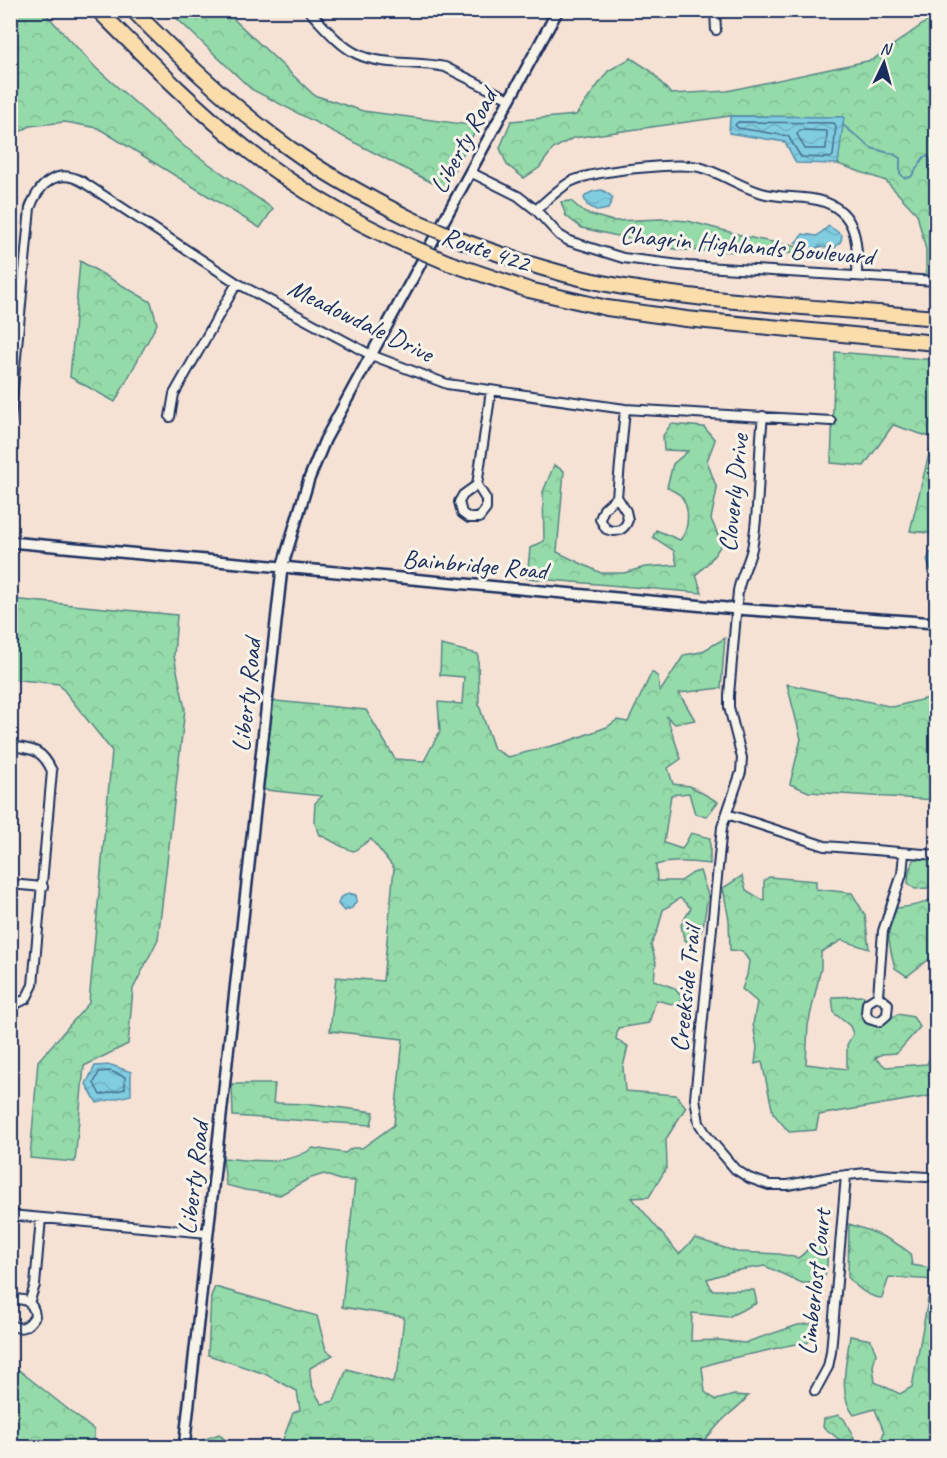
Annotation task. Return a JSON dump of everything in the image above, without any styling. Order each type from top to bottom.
[{"type":"highway","name":"Route 422","points":[[98,10],[191,101],[250,152],[310,193],[373,230],[449,263],[529,290],[607,308],[686,319],[936,343]]},
{"type":"highway","name":"Route 422","points":[[133,10],[236,106],[301,156],[373,200],[463,241],[564,274],[623,286],[722,298],[936,318]]},
{"type":"street","points":[[308,10],[346,48],[357,54],[370,59],[434,64],[445,67],[510,99]]},
{"type":"street","points":[[715,10],[716,30]]},
{"type":"street","name":"Liberty Road","points":[[184,1448],[282,568],[318,457],[555,12]]},
{"type":"street","points":[[536,210],[564,186],[582,177],[670,164],[700,168],[771,196],[812,199],[827,203],[841,212],[852,225],[857,238],[857,276]]},
{"type":"street","name":"Chagrin Highlands Boulevard","points":[[470,172],[518,196],[536,210],[559,235],[569,241],[623,258],[676,265],[936,281]]},
{"type":"street","name":"Meadowdale Drive","points":[[10,421],[30,208],[36,192],[50,181],[63,176],[73,176],[237,283],[371,354],[447,384],[625,409],[831,421]]},
{"type":"street","points":[[170,417],[174,394],[237,283]]},
{"type":"street","points":[[477,486],[491,391]]},
{"type":"street","points":[[617,497],[604,509],[600,519],[606,529],[617,532],[626,526],[628,520],[626,511],[617,497],[625,409]]},
{"type":"street","name":"Cloverly Drive","points":[[737,609],[740,579],[754,540],[763,417]]},
{"type":"street","name":"Bainbridge Road","points":[[10,542],[737,609],[936,623]]},
{"type":"street","name":"Creekside Trail","points":[[737,609],[729,707],[742,758],[741,772],[722,827],[695,1098],[699,1123],[735,1168],[769,1185],[789,1185],[846,1175],[874,1173],[927,1177]]},
{"type":"street","points":[[10,746],[34,749],[46,759],[52,771],[33,985],[26,999],[10,1007]]},
{"type":"street","points":[[728,814],[825,846],[936,855]]},
{"type":"street","points":[[878,996],[883,931],[903,874],[904,853]]},
{"type":"street","points":[[10,884],[43,887]]},
{"type":"street","name":"Limberlost Court","points":[[815,1391],[828,1367],[831,1352],[846,1175]]},
{"type":"street","points":[[10,1215],[208,1233]]},
{"type":"street","points":[[29,1303],[35,1285],[41,1218]]},
{"type":"street","points":[[10,1304],[19,1299],[29,1303],[34,1311],[31,1323],[19,1328],[10,1324]]},
{"type":"green space","points":[[11,10],[43,11],[96,68],[185,147],[273,209],[260,228],[98,128],[65,122],[30,126],[11,137]]},
{"type":"green space","points":[[169,11],[225,11],[314,95],[363,111],[478,126],[444,189],[251,89]]},
{"type":"green space","points":[[936,15],[936,281],[926,280],[926,250],[917,214],[886,181],[838,164],[843,117],[730,116],[573,138],[553,149],[539,168],[524,178],[507,165],[500,148],[511,121],[576,115],[608,71],[631,58],[651,71],[671,94],[727,91],[872,60]]},
{"type":"green space","points":[[571,201],[585,213],[613,221],[661,219],[688,221],[756,239],[826,252],[814,254],[679,250],[582,228],[566,216],[561,202]]},
{"type":"green space","points":[[80,261],[151,302],[157,324],[115,402],[70,377]]},
{"type":"green space","points":[[835,352],[936,360],[936,534],[910,531],[933,438],[893,425],[864,466],[831,463]]},
{"type":"green space","points":[[671,424],[704,427],[715,440],[707,461],[717,489],[711,519],[722,544],[696,575],[702,593],[527,578],[530,548],[544,541],[543,492],[554,465],[564,471],[557,552],[601,573],[624,573],[645,567],[677,565],[674,551],[653,537],[656,530],[680,540],[686,530],[688,518],[686,505],[680,495],[667,487],[673,464],[688,451],[664,450],[663,436]]},
{"type":"green space","points":[[11,599],[177,615],[174,656],[185,709],[158,939],[133,989],[128,1044],[84,1066],[75,1162],[30,1158],[38,1061],[89,1003],[112,751],[59,684],[11,679]]},
{"type":"green space","points":[[725,638],[721,688],[679,693],[695,720],[675,724],[667,717],[681,759],[668,768],[673,784],[690,786],[718,802],[707,816],[695,814],[689,793],[671,795],[664,843],[682,849],[691,833],[710,838],[710,864],[676,862],[656,865],[657,881],[681,881],[700,871],[708,895],[703,927],[694,948],[684,939],[681,925],[691,908],[680,898],[663,910],[651,945],[656,962],[654,980],[674,988],[683,998],[676,1005],[656,1000],[649,1023],[618,1028],[616,1039],[628,1046],[623,1067],[625,1091],[676,1095],[686,1107],[666,1139],[667,1167],[649,1197],[632,1198],[679,1254],[695,1238],[737,1252],[779,1254],[798,1258],[821,1234],[828,1241],[827,1265],[825,1276],[816,1283],[802,1283],[765,1266],[733,1271],[707,1279],[712,1290],[754,1290],[757,1303],[728,1317],[692,1313],[691,1341],[720,1340],[744,1343],[798,1325],[817,1323],[817,1334],[807,1343],[732,1358],[702,1367],[705,1392],[716,1400],[734,1395],[748,1396],[696,1448],[280,1447],[293,1413],[300,1410],[297,1391],[265,1374],[208,1355],[211,1296],[215,1287],[317,1316],[326,1350],[333,1355],[310,1368],[313,1387],[322,1404],[334,1401],[347,1369],[392,1382],[398,1370],[404,1317],[342,1307],[355,1181],[340,1180],[324,1174],[308,1179],[280,1195],[245,1190],[226,1185],[223,1158],[269,1161],[292,1158],[313,1148],[345,1153],[352,1148],[362,1148],[394,1125],[403,1039],[330,1031],[336,977],[383,981],[394,868],[371,839],[354,851],[320,835],[314,821],[315,803],[322,796],[257,789],[266,700],[366,710],[395,759],[424,761],[440,731],[438,702],[462,704],[464,677],[440,675],[441,645],[478,654],[479,705],[494,749],[508,757],[563,743],[607,727],[617,720],[628,722],[652,672],[658,677],[660,692],[684,655],[701,652]]},
{"type":"green space","points":[[787,684],[893,707],[936,696],[936,800],[809,792],[790,784],[801,739]]},
{"type":"green space","points":[[915,858],[936,860],[936,881],[928,888],[915,889],[908,883],[909,871]]},
{"type":"green space","points":[[742,876],[746,890],[764,901],[764,881],[769,877],[816,881],[816,889],[852,893],[865,915],[869,949],[842,940],[821,952],[821,968],[808,1025],[806,1064],[847,1069],[847,1045],[853,1034],[850,1026],[834,1013],[832,997],[864,996],[864,1021],[880,1024],[898,1014],[913,1017],[920,1027],[897,1053],[882,1054],[875,1058],[886,1067],[927,1064],[936,1042],[936,1095],[819,1115],[816,1130],[789,1132],[773,1113],[762,1062],[755,1064],[757,1047],[753,1024],[757,1002],[742,989],[749,961],[742,951],[730,950],[729,920],[723,888]]},
{"type":"green space","points":[[936,893],[936,954],[907,976],[895,968],[889,938],[892,916],[896,908],[923,903]]},
{"type":"green space","points":[[232,1084],[275,1084],[273,1103],[312,1104],[374,1112],[371,1125],[233,1116]]},
{"type":"green space","points":[[849,1224],[896,1243],[910,1253],[912,1265],[936,1269],[936,1280],[889,1277],[882,1298],[863,1291],[848,1277]]},
{"type":"green space","points":[[936,1284],[936,1447],[879,1447],[884,1432],[875,1409],[854,1415],[846,1398],[844,1377],[850,1336],[871,1340],[876,1354],[873,1366],[875,1382],[900,1394],[912,1387],[930,1289]]},
{"type":"green space","points":[[10,1363],[94,1430],[94,1442],[101,1447],[11,1447]]},
{"type":"green space","points":[[838,1415],[844,1419],[859,1447],[843,1447],[840,1440],[823,1427],[824,1419]]},
{"type":"green space","points":[[219,1434],[232,1447],[196,1447],[197,1442]]},
{"type":"water","points":[[730,116],[844,117],[838,164],[796,163],[785,142],[729,133]]},
{"type":"water","points":[[602,190],[613,198],[608,209],[598,211],[587,205],[584,198],[589,193]]},
{"type":"water","points":[[829,226],[842,235],[841,241],[834,249],[820,247],[808,250],[795,243],[803,234],[817,236]]},
{"type":"water","points":[[936,550],[936,574],[930,569],[927,560],[930,553]]},
{"type":"water","points":[[349,893],[356,895],[357,900],[352,908],[344,911],[338,904],[340,898]]},
{"type":"water","points":[[111,1065],[131,1072],[131,1095],[97,1103],[86,1084],[95,1066]]},
{"type":"waterway","points":[[843,125],[871,148],[900,158],[900,173],[904,178],[911,177],[924,157],[928,156],[936,175]]}]
